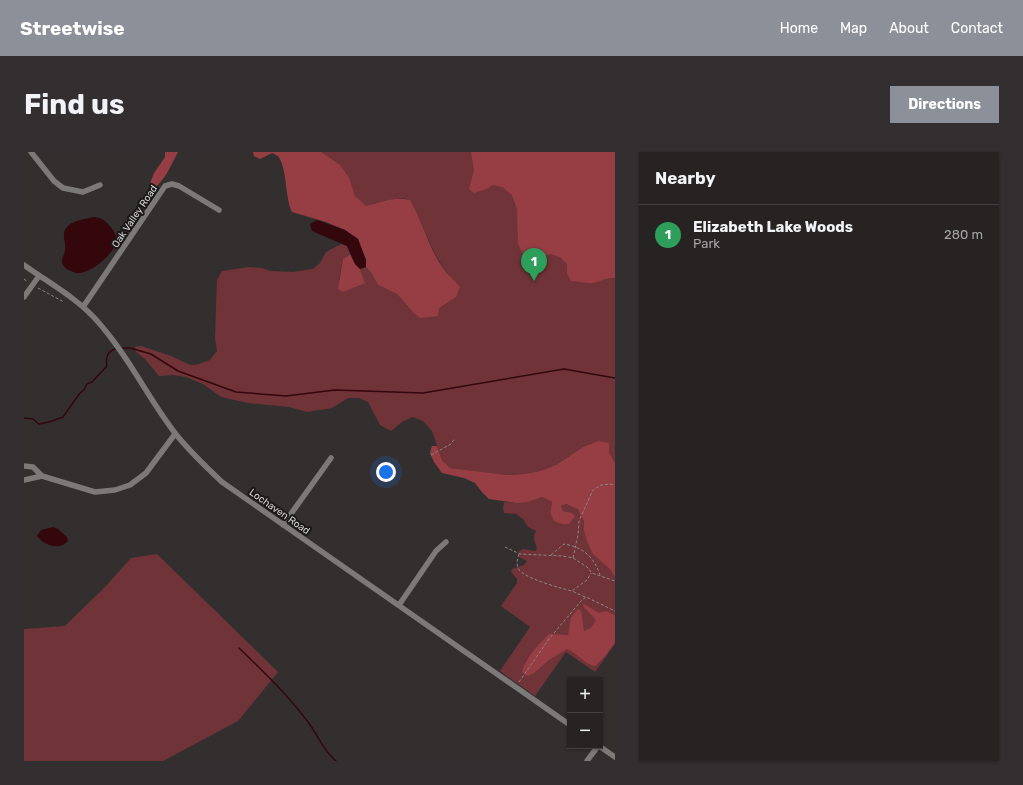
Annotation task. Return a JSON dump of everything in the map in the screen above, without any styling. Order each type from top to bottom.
[{"type":"street","points":[[31,152],[54,181],[63,188],[83,192],[100,185]]},
{"type":"street","name":"Oak Valley Road","points":[[83,307],[165,186],[172,184],[180,186],[219,210]]},
{"type":"street","name":"Lochaven Road","points":[[24,265],[83,307],[98,321],[119,347],[176,434],[200,461],[222,482],[567,723]]},
{"type":"street","points":[[24,297],[39,276]]},
{"type":"street","points":[[24,466],[33,467],[42,476],[95,492],[115,490],[130,484],[146,473],[176,434]]},
{"type":"street","points":[[283,525],[331,458]]},
{"type":"street","points":[[24,480],[42,476]]},
{"type":"street","points":[[399,605],[436,551],[446,542]]},
{"type":"street","points":[[587,761],[597,749]]},
{"type":"street","points":[[603,749],[615,757]]},
{"type":"path","points":[[33,285],[43,292],[64,302]]},
{"type":"path","points":[[431,455],[451,444],[455,438]]},
{"type":"path","points":[[573,558],[576,547],[579,521],[593,490],[601,485],[615,485]]},
{"type":"path","points":[[550,556],[564,544],[576,547],[590,556],[600,576]]},
{"type":"path","points":[[505,547],[519,554],[563,556],[573,558],[592,573],[615,581]]},
{"type":"path","points":[[519,554],[517,560],[518,568],[524,574],[534,579],[572,591],[615,611]]},
{"type":"path","points":[[572,591],[587,580],[592,573]]},
{"type":"path","points":[[515,687],[549,639],[586,597]]},
{"type":"shaded area","points":[[165,152],[178,152],[161,182],[152,190],[149,186],[154,173],[165,157]]},
{"type":"shaded area","points":[[253,152],[321,152],[340,165],[349,178],[355,196],[366,206],[394,199],[410,200],[438,260],[445,271],[460,287],[456,297],[439,308],[438,316],[420,318],[397,294],[378,285],[366,267],[366,260],[358,239],[345,230],[326,222],[292,212],[288,199],[283,167],[278,156],[272,153],[260,159],[254,156]]},
{"type":"shaded area","points":[[312,152],[615,152],[615,644],[595,672],[566,652],[535,696],[500,671],[530,627],[501,606],[517,583],[517,579],[511,572],[512,569],[524,565],[527,561],[519,557],[519,551],[523,549],[535,551],[537,549],[534,538],[536,531],[528,527],[523,519],[516,514],[504,513],[504,502],[532,500],[542,497],[552,502],[550,512],[568,512],[563,511],[561,506],[566,504],[572,506],[598,441],[583,447],[556,465],[540,471],[524,474],[508,475],[450,468],[442,460],[432,431],[423,421],[412,417],[402,422],[391,431],[380,425],[368,402],[359,398],[348,398],[332,408],[307,412],[289,407],[248,403],[221,397],[203,384],[186,377],[173,375],[159,376],[145,359],[136,352],[135,347],[141,346],[171,356],[190,365],[196,365],[210,360],[217,351],[215,338],[217,280],[222,271],[249,267],[262,268],[271,271],[293,272],[313,269],[320,263],[326,252],[341,244],[347,246],[350,254],[343,259],[339,280],[365,283],[360,269],[366,267],[378,285],[397,294],[408,307],[450,276],[437,258],[410,200],[403,198],[383,201],[366,206],[354,202]]},
{"type":"shaded area","points":[[471,152],[615,152],[615,278],[608,278],[590,283],[571,281],[567,273],[567,264],[560,257],[551,254],[535,257],[524,256],[518,244],[517,209],[512,195],[502,187],[493,185],[474,193],[469,189],[474,170]]},
{"type":"shaded area","points":[[93,217],[101,219],[110,226],[116,235],[116,243],[110,253],[94,268],[81,273],[76,273],[64,267],[62,263],[65,251],[64,231],[71,223]]},
{"type":"shaded area","points":[[317,220],[345,230],[358,239],[366,260],[366,267],[360,269],[355,264],[347,246],[312,231],[310,224]]},
{"type":"shaded area","points":[[350,254],[355,264],[360,269],[365,283],[343,292],[338,289],[343,259]]},
{"type":"shaded area","points":[[598,441],[609,443],[609,453],[615,463],[615,577],[610,569],[593,554],[584,530],[584,521],[578,509],[566,504],[561,506],[563,511],[572,513],[575,516],[569,524],[562,524],[554,521],[550,512],[552,502],[542,497],[527,502],[517,503],[489,499],[475,483],[464,478],[442,473],[434,462],[430,453],[432,446],[437,446],[442,460],[450,468],[508,475],[524,474],[540,471],[556,465],[583,447]]},
{"type":"shaded area","points":[[53,527],[58,529],[67,537],[68,541],[65,544],[61,546],[52,546],[43,542],[37,536],[41,530]]},
{"type":"shaded area","points":[[157,554],[278,672],[238,721],[163,761],[24,761],[24,629],[65,626],[106,586],[131,558]]},
{"type":"shaded area","points":[[584,604],[599,613],[606,611],[615,615],[615,642],[605,656],[595,666],[587,663],[567,649],[549,660],[534,673],[527,676],[522,672],[529,656],[549,634],[568,635],[571,618],[578,609],[581,611],[584,631],[591,628],[596,620],[583,606]]},
{"type":"waterway","points":[[123,348],[130,348],[151,354],[178,371],[236,392],[286,396],[335,390],[423,393],[564,369],[615,378]]},
{"type":"waterway","points":[[24,418],[33,419],[39,424],[63,417],[87,384],[92,382],[107,366],[106,360],[108,355],[115,349]]},
{"type":"waterway","points":[[239,648],[292,702],[312,727],[328,753],[336,761]]},
{"type":"place","name":"Elizabeth Lake Woods","points":[[534,281]]}]
